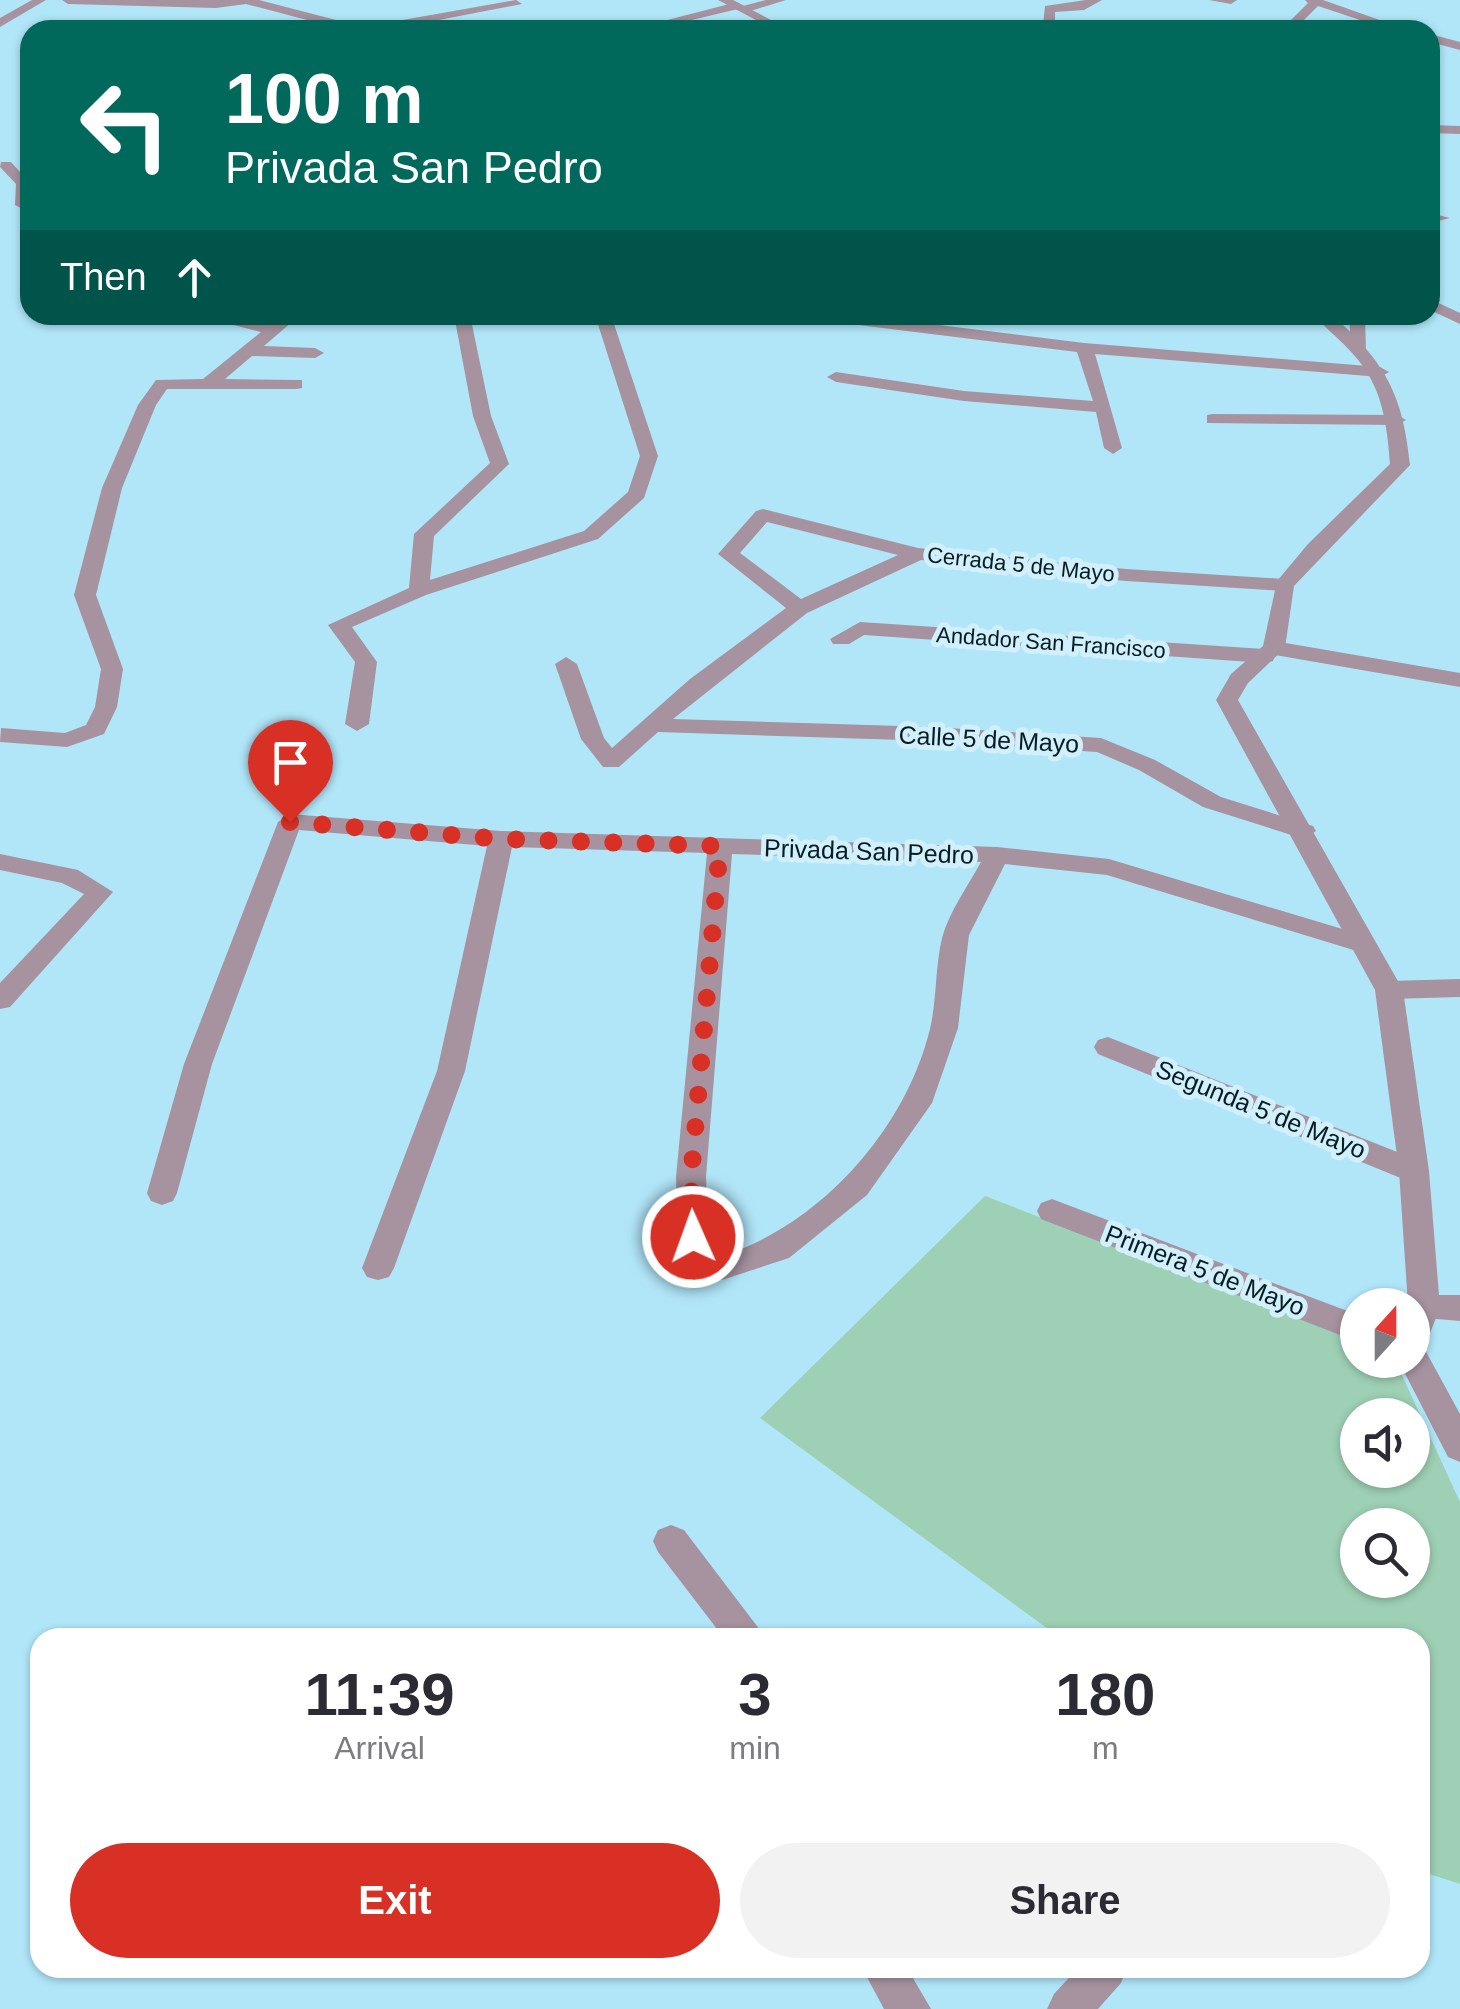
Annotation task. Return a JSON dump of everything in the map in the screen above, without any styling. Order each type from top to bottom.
[{"type":"street","points":[[0,24],[40,0]]},
{"type":"street","points":[[68,0],[216,4],[250,0],[321,20]]},
{"type":"street","points":[[671,20],[735,5],[780,0]]},
{"type":"street","points":[[1048,20],[1049,9],[1080,8],[1096,0]]},
{"type":"street","points":[[1215,0],[1231,0]]},
{"type":"street","points":[[1296,20],[1314,1],[1372,20]]},
{"type":"street","points":[[421,20],[516,4]]},
{"type":"street","points":[[735,5],[764,20]]},
{"type":"street","points":[[256,18],[284,11]]},
{"type":"street","points":[[250,325],[274,330]]},
{"type":"street","points":[[210,383],[280,325]]},
{"type":"street","points":[[419,591],[424,534],[500,464],[482,416],[464,325]]},
{"type":"street","points":[[357,724],[366,662],[339,625],[419,591],[591,535],[638,494],[649,456],[606,325]]},
{"type":"street","points":[[910,325],[1084,348],[1380,372]]},
{"type":"street","points":[[1334,325],[1380,372],[1397,420],[1400,465],[1314,548],[1284,585],[1270,652],[1238,679],[1228,700],[1389,990],[1414,1171],[1423,1288]]},
{"type":"street","points":[[1359,325],[1360,348]]},
{"type":"street","points":[[1084,348],[1104,407],[1112,448]]},
{"type":"street","points":[[246,351],[314,353]]},
{"type":"street","points":[[836,377],[964,396],[1104,407]]},
{"type":"street","points":[[1,735],[67,740],[96,729],[106,707],[112,669],[85,594],[112,488],[148,405],[162,384],[296,384]]},
{"type":"street","points":[[1212,419],[1397,420]]},
{"type":"street","name":"Cerrada 5 de Mayo","points":[[799,608],[728,554],[763,515],[918,554],[1126,575],[1284,585]]},
{"type":"street","points":[[566,664],[594,739],[611,762],[698,684],[799,608],[918,554]]},
{"type":"street","name":"Andador San Francisco","points":[[841,638],[860,628],[1270,652]]},
{"type":"street","points":[[1270,652],[1460,680]]},
{"type":"street","name":"Calle 5 de Mayo","points":[[655,725],[934,734],[1101,745],[1147,764],[1212,802],[1304,832]]},
{"type":"street","name":"Privada San Pedro","points":[[162,1193],[198,1064],[290,822],[502,839],[997,856],[1109,867],[1360,943]]},
{"type":"street","points":[[378,1268],[451,1070],[502,839]]},
{"type":"street","points":[[720,846],[691,1177],[693,1237],[722,1268],[778,1249],[856,1187],[922,1096],[944,1028],[956,936],[997,856]]},
{"type":"street","points":[[0,862],[69,876],[100,892],[0,1000]]},
{"type":"street","points":[[1389,990],[1460,988]]},
{"type":"street","name":"Segunda 5 de Mayo","points":[[1108,1047],[1414,1171]]},
{"type":"street","name":"Primera 5 de Mayo","points":[[1052,1210],[1340,1322]]},
{"type":"street","points":[[1430,1308],[1460,1308]]},
{"type":"street","points":[[1424,1378],[1460,1447]]},
{"type":"street","points":[[671,1541],[739,1628]]},
{"type":"street","points":[[889,1978],[909,2009]]},
{"type":"street","points":[[1069,2009],[1097,1978]]},
{"type":"green space","points":[[985,1196],[1340,1334],[1340,1378],[1403,1378],[1412,1398],[1340,1398],[1340,1488],[1430,1488],[1430,1436],[1460,1502],[1460,1884],[1430,1874],[1430,1628],[1047,1628],[760,1418]]},
{"type":"route","points":[[290,822],[502,839],[720,846],[691,1177],[693,1237]]}]
